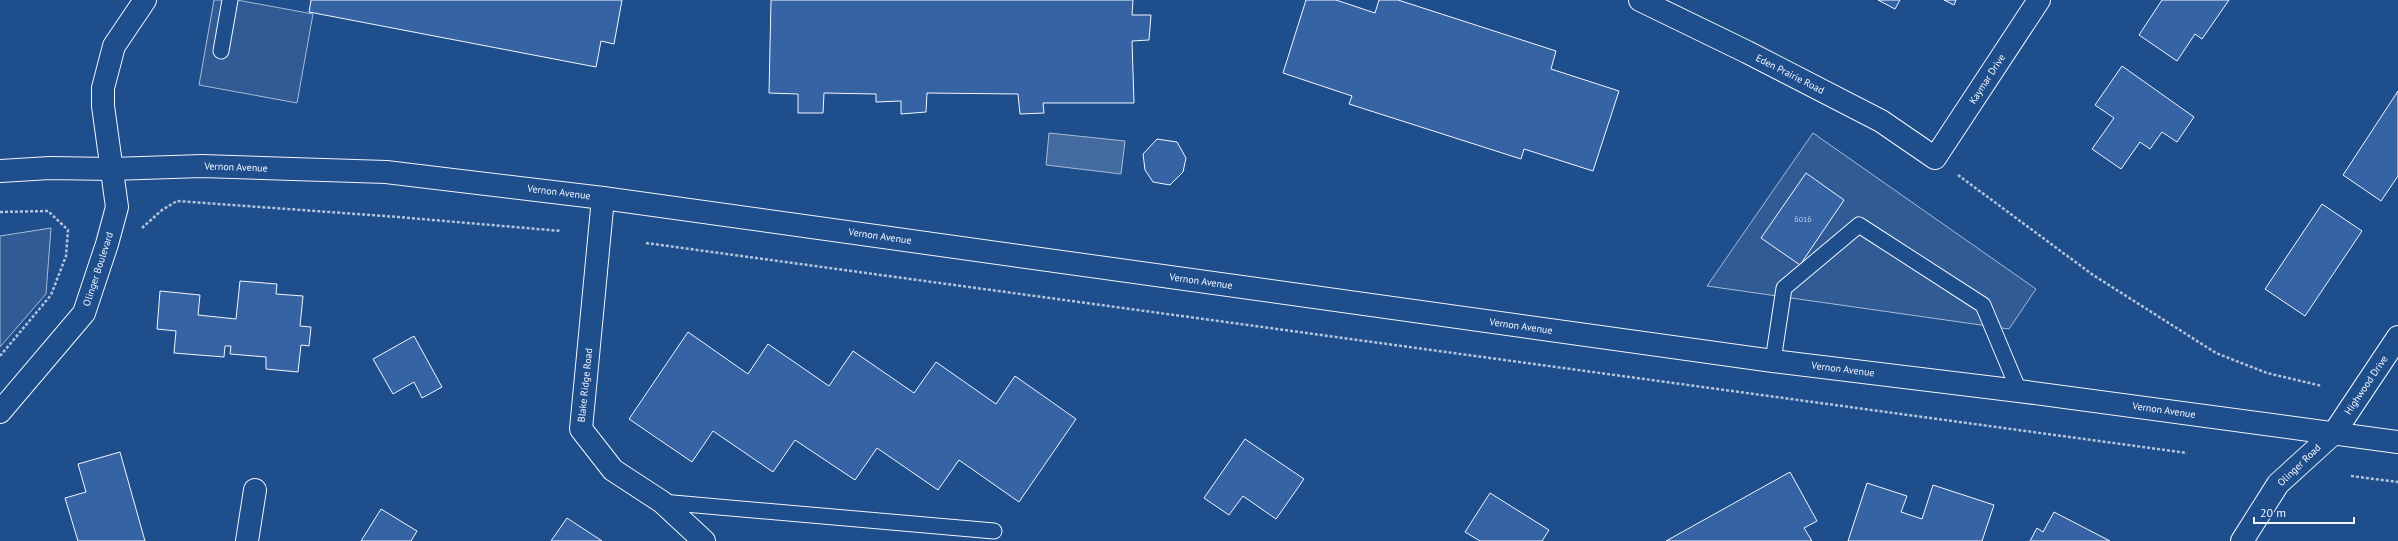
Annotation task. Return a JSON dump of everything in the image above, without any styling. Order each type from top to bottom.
[{"type":"main road","name":"Olinger Boulevard","points":[[0,412],[84,313],[107,244],[117,207],[103,106],[103,88],[114,46],[145,0]]},
{"type":"main road","name":"Eden Prairie Road","points":[[1640,0],[1747,52],[1881,121],[1935,158]]},
{"type":"main road","name":"Kaymar Drive","points":[[1935,158],[2039,0]]},
{"type":"main road","name":"Vernon Avenue","points":[[0,171],[50,168],[112,169],[202,166],[386,172],[603,198],[1773,361],[2019,391],[2398,442]]},
{"type":"main road","name":"Blake Ridge Road","points":[[603,198],[581,429],[613,470],[662,502],[704,541]]},
{"type":"main road","name":"Highwood Drive","points":[[2334,433],[2398,337]]},
{"type":"main road","name":"Olinger Road","points":[[2242,541],[2278,484],[2334,433]]},
{"type":"main road","points":[[246,541],[255,490]]},
{"type":"lane","points":[[221,51],[230,0]]},
{"type":"lane","points":[[1773,361],[1784,288],[1859,226],[1983,305],[2019,391]]},
{"type":"lane","points":[[662,502],[994,531]]},
{"type":"path","points":[[1935,158],[2093,275],[2216,352],[2267,373],[2322,386]]},
{"type":"path","points":[[140,230],[162,210],[176,201],[398,217],[561,231]]},
{"type":"path","points":[[0,212],[48,211],[68,230],[66,256],[51,295],[0,356]]},
{"type":"path","points":[[646,243],[2186,453]]},
{"type":"path","points":[[2351,476],[2398,482]]},
{"type":"shaded area","points":[[214,0],[237,0],[313,14],[297,103],[199,85]]},
{"type":"shaded area","points":[[1049,133],[1125,141],[1121,174],[1046,165]]},
{"type":"shaded area","points":[[1813,133],[2036,289],[2009,329],[1707,286]]},
{"type":"shaded area","points":[[51,228],[46,294],[0,347],[0,236]]},
{"type":"building","points":[[311,0],[622,0],[614,44],[601,41],[596,67],[309,12]]},
{"type":"building","points":[[771,0],[1133,0],[1132,15],[1151,15],[1149,40],[1132,41],[1134,103],[1043,103],[1044,113],[1020,114],[1018,94],[927,93],[926,112],[901,114],[901,101],[876,102],[876,94],[824,93],[823,113],[798,113],[798,94],[769,93]]},
{"type":"building","points":[[1306,0],[1336,0],[1375,13],[1379,0],[1398,0],[1556,51],[1551,69],[1619,91],[1593,171],[1524,149],[1521,159],[1349,104],[1352,96],[1283,73]]},
{"type":"building","points":[[1878,0],[1900,0],[1895,9]]},
{"type":"building","points":[[1944,0],[1956,0],[1954,5]]},
{"type":"building","points":[[2162,0],[2229,0],[2202,39],[2195,34],[2177,61],[2139,35]]},
{"type":"building","points":[[2122,66],[2194,117],[2177,142],[2162,132],[2150,149],[2140,142],[2121,169],[2092,149],[2114,118],[2095,105]]},
{"type":"building","points":[[2398,91],[2398,176],[2381,201],[2343,175]]},
{"type":"building","points":[[1157,139],[1177,142],[1186,158],[1183,172],[1170,185],[1153,182],[1145,170],[1143,154]]},
{"type":"building","points":[[1806,173],[1844,200],[1800,265],[1761,238]]},
{"type":"building","points":[[2322,204],[2362,231],[2305,316],[2265,289]]},
{"type":"building","points":[[240,281],[277,284],[276,294],[303,296],[300,326],[311,327],[309,346],[301,345],[298,372],[266,369],[266,357],[230,354],[231,346],[225,346],[224,357],[174,353],[176,331],[157,329],[160,291],[200,295],[198,315],[236,319]]},
{"type":"building","points":[[688,332],[748,374],[768,344],[829,386],[853,351],[914,393],[936,362],[996,404],[1015,376],[1076,419],[1019,502],[959,460],[938,490],[877,448],[855,480],[795,440],[773,472],[713,431],[692,462],[629,419]]},
{"type":"building","points":[[414,336],[442,387],[422,398],[414,382],[393,394],[373,359]]},
{"type":"building","points":[[1245,439],[1304,479],[1276,519],[1243,496],[1229,515],[1204,498]]},
{"type":"building","points":[[120,452],[145,541],[78,541],[65,498],[86,492],[78,464]]},
{"type":"building","points":[[1790,472],[1817,521],[1804,528],[1812,541],[1666,541]]},
{"type":"building","points":[[1867,483],[1907,496],[1901,512],[1922,519],[1933,485],[1994,505],[1982,541],[1848,541]]},
{"type":"building","points":[[1490,493],[1549,530],[1542,541],[1480,541],[1465,532]]},
{"type":"building","points":[[381,509],[417,531],[411,541],[361,541]]},
{"type":"building","points":[[2054,512],[2110,541],[2030,541],[2037,528],[2043,532]]},
{"type":"building","points":[[567,518],[602,541],[551,541]]}]
